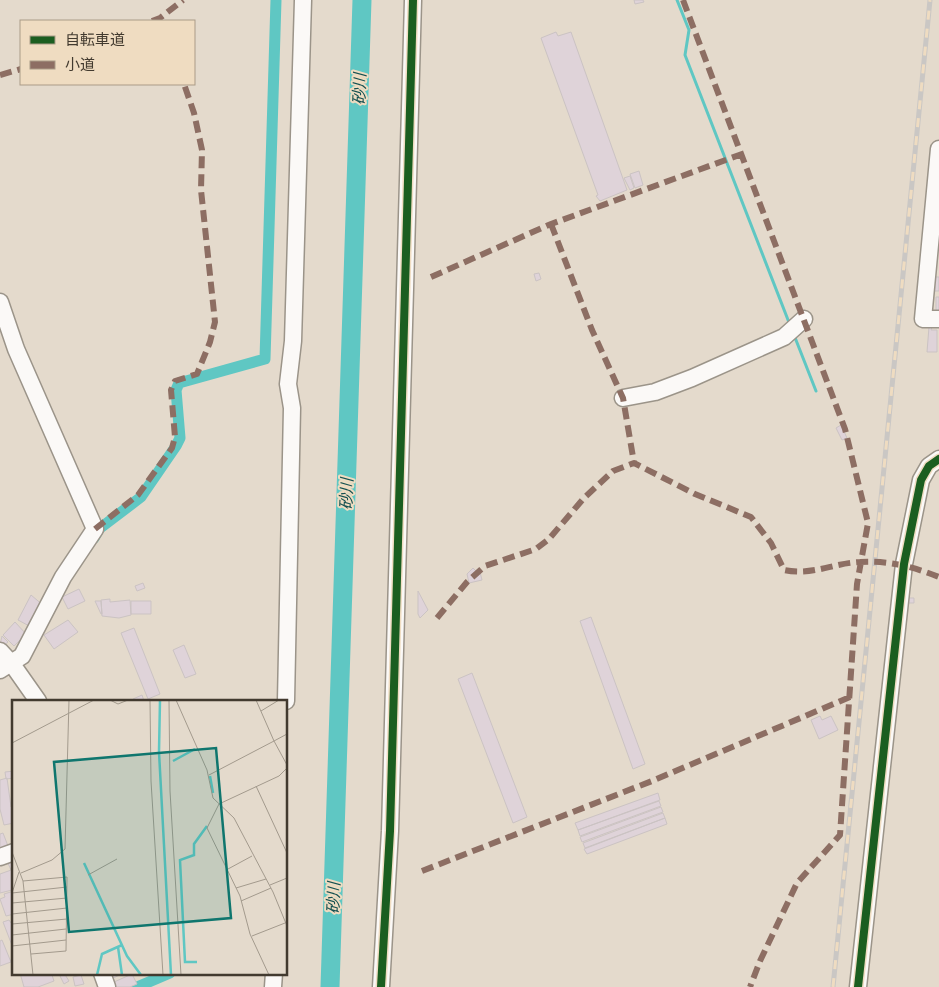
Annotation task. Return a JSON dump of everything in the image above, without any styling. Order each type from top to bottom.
[{"type":"street","points":[[286,700],[292,408],[288,384],[293,341],[303,0]]},
{"type":"street","points":[[381,987],[390,821],[412,0]]},
{"type":"street","points":[[939,149],[934,261],[923,320],[939,319]]},
{"type":"street","points":[[0,302],[16,349],[95,529],[63,577],[22,656],[6,667]]},
{"type":"street","points":[[623,398],[655,392],[700,374],[784,337],[804,319]]},
{"type":"street","points":[[858,987],[904,564],[921,480],[929,466],[939,459]]},
{"type":"street","points":[[0,651],[6,667],[37,700]]},
{"type":"street","points":[[0,857],[12,853]]},
{"type":"street","points":[[102,974],[107,987]]},
{"type":"street","points":[[273,987],[274,974]]},
{"type":"building","points":[[634,0],[643,0],[644,2],[635,4]]},
{"type":"building","points":[[556,32],[558,36],[571,32],[627,190],[600,201],[596,196],[598,195],[541,38]]},
{"type":"building","points":[[639,171],[643,185],[635,188],[630,174]]},
{"type":"building","points":[[630,176],[634,188],[630,190],[624,178]]},
{"type":"building","points":[[539,273],[541,279],[536,281],[534,274]]},
{"type":"building","points":[[934,277],[939,277],[939,291],[934,291]]},
{"type":"building","points":[[936,297],[939,297],[939,316],[936,313]]},
{"type":"building","points":[[929,327],[932,327],[931,330],[937,330],[937,352],[927,352]]},
{"type":"building","points":[[841,425],[847,438],[842,440],[836,428]]},
{"type":"building","points":[[473,568],[478,573],[480,572],[482,580],[469,583],[467,574]]},
{"type":"building","points":[[143,583],[145,588],[137,591],[135,586]]},
{"type":"building","points":[[79,589],[85,601],[68,609],[62,597]]},
{"type":"building","points":[[418,591],[428,610],[420,618],[418,614]]},
{"type":"building","points":[[31,595],[44,606],[33,628],[18,620]]},
{"type":"building","points":[[908,598],[914,598],[914,603],[908,603]]},
{"type":"building","points":[[110,599],[110,602],[130,600],[131,615],[119,618],[102,616],[101,600]]},
{"type":"building","points":[[95,601],[101,601],[102,614],[101,614]]},
{"type":"building","points":[[131,601],[151,601],[151,614],[131,614]]},
{"type":"building","points":[[591,617],[645,764],[633,769],[580,621]]},
{"type":"building","points":[[68,620],[78,632],[54,649],[44,635]]},
{"type":"building","points":[[15,622],[26,634],[14,646],[3,635]]},
{"type":"building","points":[[134,628],[160,694],[148,699],[121,633]]},
{"type":"building","points":[[2,636],[8,642],[2,647],[0,645]]},
{"type":"building","points":[[184,645],[196,674],[185,678],[173,650]]},
{"type":"building","points":[[472,673],[527,817],[513,823],[458,679]]},
{"type":"building","points":[[142,695],[144,700],[133,700]]},
{"type":"building","points":[[820,716],[822,720],[831,716],[838,730],[819,739],[811,720]]},
{"type":"building","points":[[12,771],[12,778],[6,779],[5,772]]},
{"type":"building","points":[[7,778],[11,807],[12,806],[12,823],[4,825],[0,809],[0,780]]},
{"type":"building","points":[[658,793],[660,800],[578,830],[575,823]]},
{"type":"building","points":[[659,801],[661,806],[580,836],[578,830]]},
{"type":"building","points":[[661,807],[663,812],[582,842],[580,837]]},
{"type":"building","points":[[663,813],[665,818],[585,848],[583,843]]},
{"type":"building","points":[[665,818],[667,824],[587,854],[584,849]]},
{"type":"building","points":[[3,833],[8,846],[0,849],[0,834]]},
{"type":"building","points":[[12,859],[12,870],[11,870],[7,861]]},
{"type":"building","points":[[12,870],[12,890],[0,893],[0,874]]},
{"type":"building","points":[[12,892],[12,914],[6,916],[0,899],[5,897],[4,894]]},
{"type":"building","points":[[9,920],[12,924],[12,945],[3,922]]},
{"type":"building","points":[[2,940],[11,962],[0,966],[0,941]]},
{"type":"building","points":[[20,974],[55,974],[52,975],[54,981],[38,987],[24,987]]},
{"type":"building","points":[[65,974],[69,981],[64,984],[60,976]]},
{"type":"building","points":[[109,974],[122,974],[111,979]]},
{"type":"building","points":[[132,974],[137,984],[130,987],[115,987],[114,982]]},
{"type":"building","points":[[81,975],[84,984],[75,986],[73,977]]},
{"type":"waterway","points":[[94,538],[99,529],[141,497],[176,446],[180,438],[176,390],[179,383],[265,359],[276,0]]},
{"type":"waterway","name":"砂川","points":[[330,987],[362,0]]},
{"type":"waterway","points":[[677,0],[689,30],[685,55],[790,325]]},
{"type":"waterway","points":[[794,335],[816,391]]},
{"type":"waterway","points":[[137,987],[168,974]]},
{"type":"railway","points":[[833,987],[930,0]]},
{"type":"marked path","points":[[155,20],[183,0]]},
{"type":"marked path","points":[[683,0],[845,429],[868,523],[857,584],[840,835],[797,883],[760,961],[750,987]]},
{"type":"marked path","points":[[0,75],[20,69]]},
{"type":"marked path","points":[[95,529],[138,495],[172,448],[175,437],[171,390],[175,381],[197,374],[210,342],[215,322],[201,190],[202,150],[194,113],[184,85]]},
{"type":"marked path","points":[[431,277],[551,224],[742,154]]},
{"type":"marked path","points":[[551,224],[592,330],[623,398],[634,463]]},
{"type":"marked path","points":[[437,618],[467,582],[485,566],[536,549],[549,539],[584,498],[613,471],[634,463],[695,494],[751,517],[771,543],[784,570],[804,571],[850,563],[880,562],[910,567],[939,577]]},
{"type":"marked path","points":[[422,871],[652,781],[850,697]]},
{"type":"cycle path","points":[[381,987],[390,831],[413,0]]},
{"type":"cycle path","points":[[858,987],[904,564],[921,480],[929,466],[939,459]]}]
